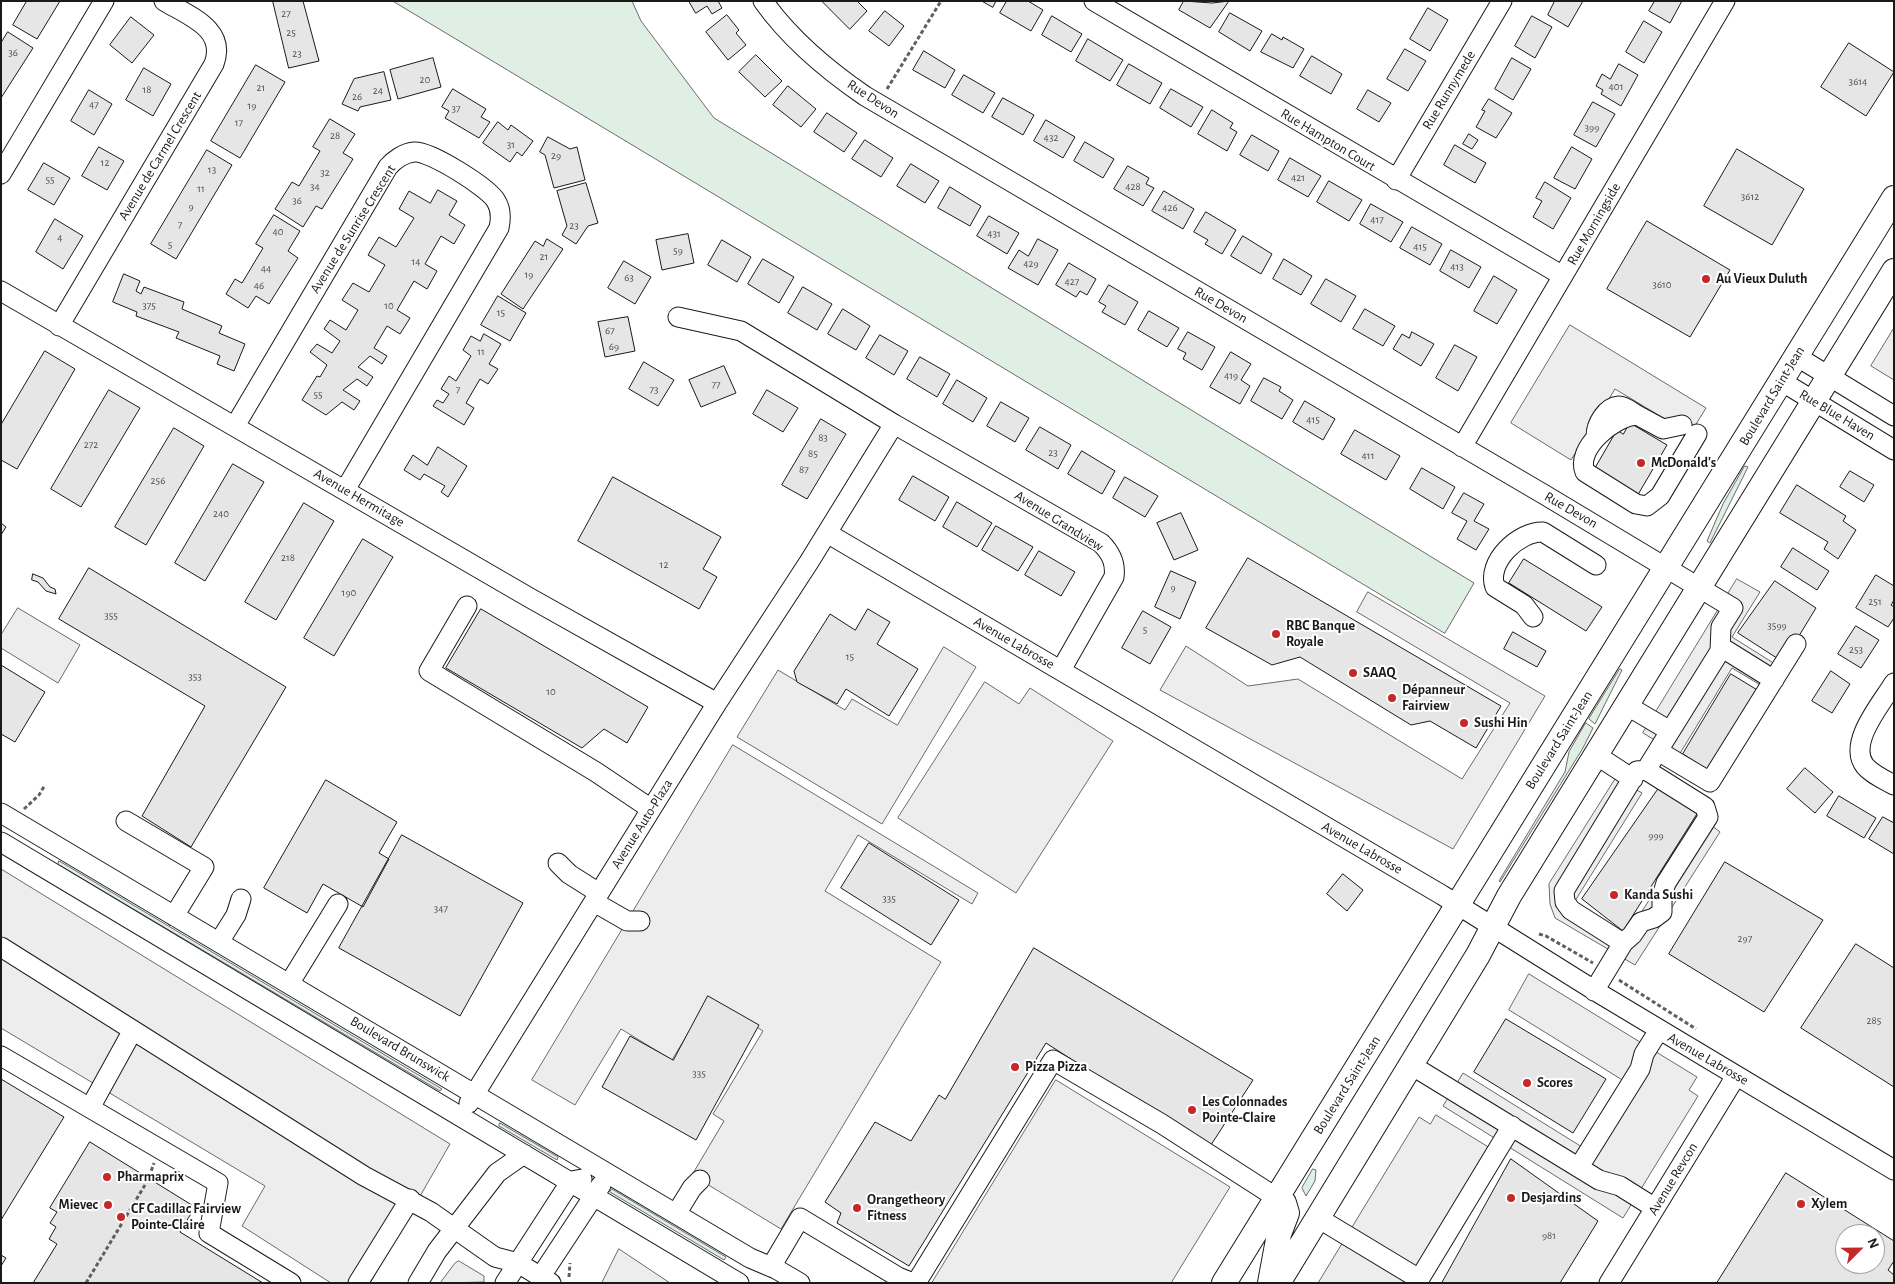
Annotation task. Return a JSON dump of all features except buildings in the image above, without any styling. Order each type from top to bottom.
[{"type":"main road","name":"Boulevard Saint-Jean","points":[[1224,1283],[1894,198]]},
{"type":"main road","points":[[1278,1283],[1478,955],[1508,896],[1894,271]]},
{"type":"main road","points":[[1270,1283],[1279,1234],[1287,1213],[1284,1203],[1277,1198]]},
{"type":"street","points":[[1,174],[104,1]]},
{"type":"street","name":"Avenue de Carmel Crescent","points":[[59,326],[204,81],[218,54],[214,35],[207,27],[164,1]]},
{"type":"street","name":"Rue Devon","points":[[763,1],[786,30],[810,54],[865,96],[1666,566],[1733,608],[1721,628],[1721,648]]},
{"type":"street","name":"Rue Hampton Court","points":[[1094,1],[1396,180],[1563,276]]},
{"type":"street","name":"Rue Runnymede","points":[[1396,180],[1502,1]]},
{"type":"street","name":"Rue Morningside","points":[[1462,447],[1725,1]]},
{"type":"street","name":"Avenue de Sunrise Crescent","points":[[235,426],[388,167],[399,158],[414,152],[422,153],[453,168],[492,195],[499,208],[499,228],[345,490]]},
{"type":"street","name":"Avenue Hermitage","points":[[1,292],[530,598],[717,703]]},
{"type":"street","name":"Avenue Grandview","points":[[678,317],[741,332],[894,424],[1101,543],[1111,555],[1115,570],[1112,584],[1061,670]]},
{"type":"street","name":"Rue Blue Haven","points":[[1796,356],[1894,416]]},
{"type":"street","name":"Rue Blue Haven","points":[[1781,381],[1894,450]]},
{"type":"street","points":[[1637,415],[1663,429],[1689,430],[1660,496],[1647,506],[1636,504],[1585,472],[1584,456],[1596,436],[1626,417],[1637,415]]},
{"type":"street","points":[[827,533],[894,424]]},
{"type":"street","points":[[1532,617],[1524,605],[1495,587],[1493,583],[1496,568],[1512,543],[1543,532],[1596,565]]},
{"type":"street","name":"Avenue Labrosse","points":[[827,533],[1458,905],[1594,991],[1894,1170]]},
{"type":"street","name":"Avenue Auto-Plaza","points":[[461,1117],[717,703],[827,533]]},
{"type":"street","points":[[467,606],[429,672],[596,772],[651,809]]},
{"type":"street","points":[[1658,751],[1710,782],[1796,644]]},
{"type":"street","points":[[1623,943],[1571,910],[1565,902],[1564,891],[1639,774],[1658,751],[1721,648],[1774,680]]},
{"type":"street","points":[[1894,683],[1864,732],[1859,748],[1865,766],[1894,785]]},
{"type":"street","points":[[1626,705],[1670,731]]},
{"type":"street","points":[[1594,991],[1623,943],[1632,935],[1641,922],[1654,918],[1662,912],[1662,896],[1666,883],[1708,817],[1705,807],[1596,755]]},
{"type":"street","name":"Boulevard Brunswick","points":[[1,813],[750,1258],[800,1283]]},
{"type":"street","points":[[126,821],[204,867],[174,916]]},
{"type":"street","name":"Boulevard Brunswick","points":[[1,842],[595,1195],[739,1283]]},
{"type":"street","points":[[558,863],[596,898],[627,922],[640,920]]},
{"type":"street","points":[[219,942],[236,915],[242,899]]},
{"type":"street","points":[[289,984],[338,904]]},
{"type":"street","points":[[1,946],[364,1176],[410,1199],[495,1258],[518,1263],[546,1279],[608,1174]]},
{"type":"street","points":[[90,1108],[133,1030]]},
{"type":"street","points":[[1579,1167],[1640,1069],[1644,1054],[1659,1030]]},
{"type":"street","points":[[1,1056],[218,1183],[209,1233],[291,1283]]},
{"type":"street","points":[[771,1267],[800,1218],[898,1277],[915,1283],[1053,1060],[1162,1124],[1277,1198]]},
{"type":"street","points":[[1411,1065],[1599,1180],[1620,1186],[1655,1208]]},
{"type":"street","name":"Avenue Revcon","points":[[1609,1283],[1736,1076]]},
{"type":"street","points":[[1318,1218],[1418,1281],[1512,1126]]},
{"type":"street","points":[[418,1283],[437,1251],[497,1173],[524,1154]]},
{"type":"street","points":[[505,1283],[571,1181],[608,1174]]},
{"type":"street","points":[[676,1214],[692,1188],[700,1180]]},
{"type":"street","points":[[358,1283],[410,1199]]},
{"type":"path","points":[[884,94],[942,1]]},
{"type":"path","points":[[22,811],[39,795],[45,785]]},
{"type":"path","points":[[1546,936],[1598,966]]},
{"type":"path","name":"Avenue Labrosse","points":[[1615,977],[1678,1015],[1700,1032]]},
{"type":"path","points":[[86,1283],[148,1180],[159,1149]]},
{"type":"path","points":[[569,1277],[570,1260]]},
{"type":"green space","points":[[393,1],[632,1],[641,21],[714,118],[1474,583],[1445,633]]},
{"type":"green space","points":[[1745,466],[1748,467],[1710,543],[1707,541],[1723,504]]},
{"type":"green space","points":[[1620,669],[1622,670],[1595,724],[1589,719]]},
{"type":"green space","points":[[1586,723],[1593,728],[1583,748],[1500,882],[1565,772],[1569,752]]},
{"type":"green space","points":[[59,861],[442,1089],[440,1091],[58,865]]},
{"type":"green space","points":[[500,1123],[558,1157],[557,1160],[499,1126]]},
{"type":"green space","points":[[1313,1169],[1316,1170],[1315,1181],[1306,1196],[1302,1188]]},
{"type":"green space","points":[[612,1189],[726,1257],[724,1260],[610,1192]]},
{"type":"shaded area","points":[[1570,325],[1706,408],[1690,434],[1615,389],[1571,460],[1511,423]]},
{"type":"shaded area","points":[[1894,328],[1894,380],[1871,366]]},
{"type":"shaded area","points":[[1737,579],[1760,592],[1732,637],[1775,664],[1762,686],[1732,668],[1679,755],[1643,733]]},
{"type":"shaded area","points":[[1368,592],[1545,696],[1453,849],[1160,690],[1186,646],[1248,686],[1298,679],[1462,779],[1510,703],[1357,612]]},
{"type":"shaded area","points":[[18,608],[80,645],[58,683],[1,648],[1,635]]},
{"type":"shaded area","points":[[944,647],[976,667],[882,824],[737,737],[778,670],[845,710],[852,699],[897,725]]},
{"type":"shaded area","points":[[985,682],[1019,704],[1030,688],[1113,741],[1016,893],[898,818]]},
{"type":"shaded area","points":[[733,745],[978,893],[972,904],[858,835],[825,891],[941,962],[781,1229],[692,1175],[724,1121],[713,1114],[763,1031],[709,998],[672,1060],[621,1029],[575,1105],[532,1080]]},
{"type":"shaded area","points":[[1616,778],[1642,793],[1575,901],[1626,936],[1702,818],[1720,832],[1635,965],[1555,918],[1550,904],[1549,884]]},
{"type":"shaded area","points":[[1,869],[450,1144],[370,1283],[331,1283],[242,1226],[265,1186],[1,1028]]},
{"type":"shaded area","points":[[1529,974],[1697,1077],[1689,1090],[1698,1096],[1623,1218],[1443,1106],[1463,1073],[1582,1147],[1624,1081],[1509,1010]]},
{"type":"shaded area","points":[[1056,1080],[1230,1187],[1171,1283],[932,1283]]},
{"type":"shaded area","points":[[1436,1115],[1490,1148],[1409,1283],[1318,1283],[1419,1117],[1430,1124]]},
{"type":"shaded area","points":[[619,1249],[670,1283],[602,1283]]},
{"type":"shaded area","points":[[459,1261],[484,1276],[484,1282],[440,1283],[455,1263]]},
{"type":"place","name":"Au Vieux Duluth","points":[[1706,279]]},
{"type":"place","name":"McDonald's","points":[[1641,463]]},
{"type":"place","name":"RBC Banque Royale","points":[[1276,634]]},
{"type":"place","name":"SAAQ","points":[[1353,673]]},
{"type":"place","name":"Dépanneur Fairview","points":[[1392,698]]},
{"type":"place","name":"Sushi Hin","points":[[1464,723]]},
{"type":"place","name":"Kanda Sushi","points":[[1614,895]]},
{"type":"place","name":"Pizza Pizza","points":[[1015,1067]]},
{"type":"place","name":"Scores","points":[[1527,1083]]},
{"type":"place","name":"Les Colonnades Pointe-Claire","points":[[1192,1110]]},
{"type":"place","name":"Pharmaprix","points":[[107,1177]]},
{"type":"place","name":"Desjardins","points":[[1511,1198]]},
{"type":"place","name":"Xylem","points":[[1801,1204]]},
{"type":"place","name":"Mievec","points":[[108,1205]]},
{"type":"place","name":"Orangetheory Fitness","points":[[857,1208]]},
{"type":"place","name":"CF Cadillac Fairview Pointe-Claire","points":[[121,1217]]}]
